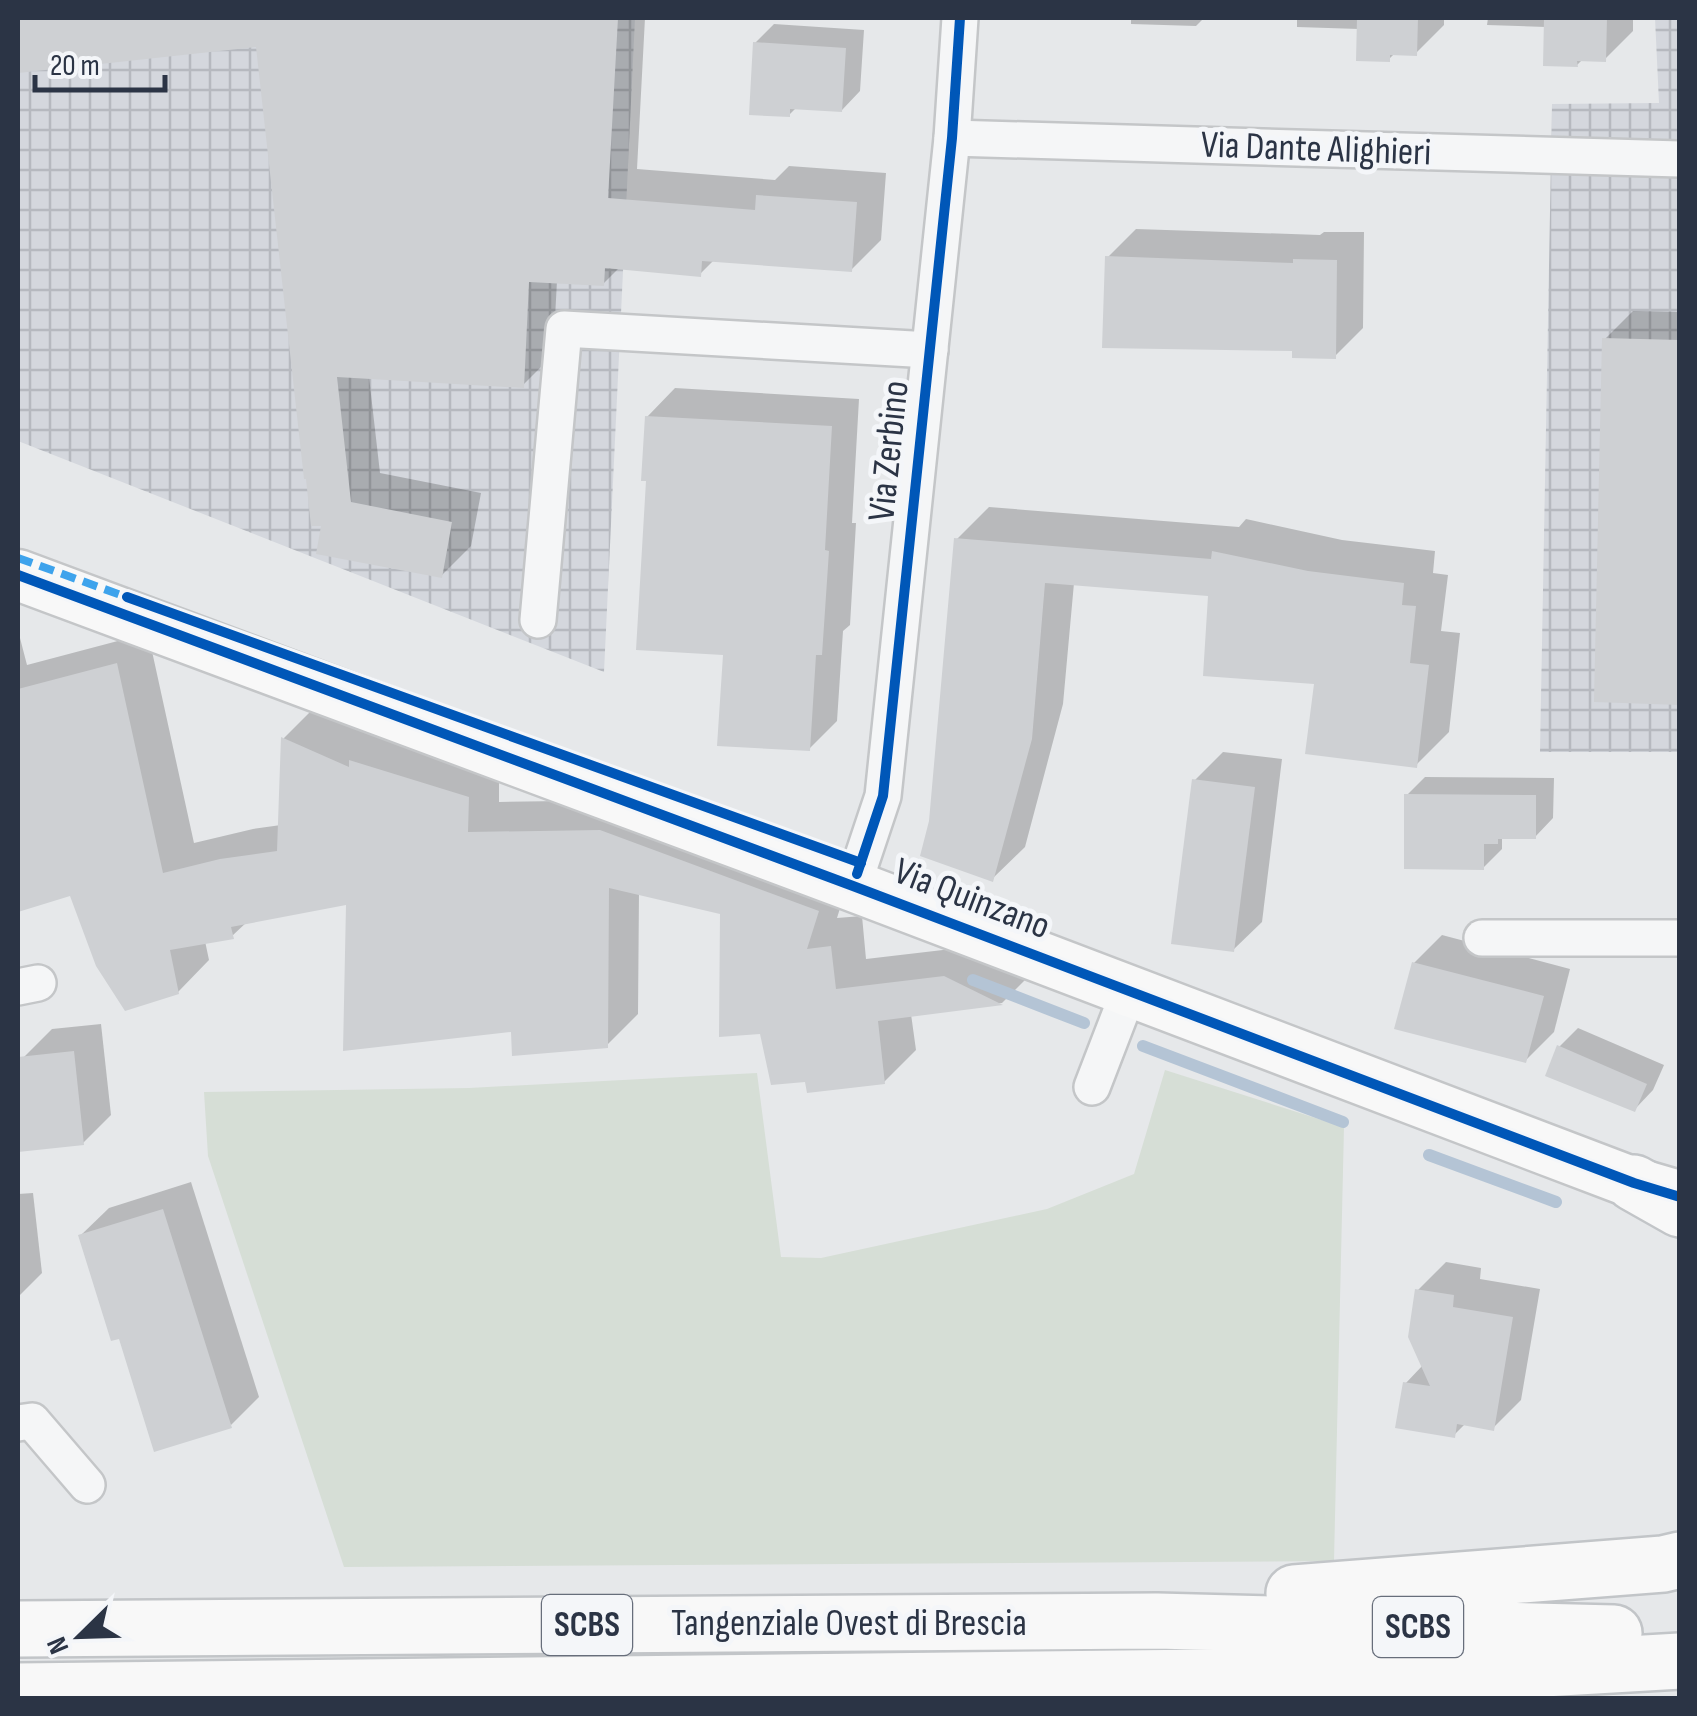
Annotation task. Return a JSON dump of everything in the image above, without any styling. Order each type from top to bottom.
[{"type":"main road","points":[[1157,1620],[1278,1595],[1680,1560]]},
{"type":"main road","name":"Tangenziale Ovest di Brescia","points":[[18,1629],[1157,1620],[1680,1634]]},
{"type":"main road","name":"Tangenziale Ovest di Brescia","points":[[18,1692],[1458,1674],[1680,1661]]},
{"type":"main road","points":[[1458,1674],[1680,1688]]},
{"type":"street","name":"Via Zerbino","points":[[853,886],[883,796],[952,138],[960,18]]},
{"type":"street","name":"Via Dante Alighieri","points":[[952,138],[1680,159]]},
{"type":"street","name":"Via Zerbino","points":[[538,620],[564,329],[930,350]]},
{"type":"street","name":"Via Quinzano","points":[[18,574],[853,886],[1664,1196]]},
{"type":"street","points":[[1482,938],[1680,938]]},
{"type":"street","points":[[1092,1087],[1130,992]]},
{"type":"street","points":[[18,1423],[32,1422],[87,1485]]},
{"type":"street","points":[[860,1698],[944,1680]]},
{"type":"shaded area","points":[[18,18],[635,18],[604,672],[18,441]]},
{"type":"shaded area","points":[[1655,18],[1679,18],[1679,752],[1540,752],[1552,104],[1659,103]]},
{"type":"shaded area","points":[[1165,1070],[1344,1127],[1334,1561],[344,1567],[208,1156],[204,1092],[469,1088],[757,1073],[781,1257],[821,1258],[1047,1209],[1134,1174]]},
{"type":"building","points":[[18,18],[618,18],[608,198],[755,210],[756,195],[857,202],[852,272],[702,261],[701,277],[605,268],[604,286],[529,282],[524,388],[337,377],[351,502],[452,522],[442,578],[316,554],[321,526],[311,526],[304,479],[256,47],[18,73]]},
{"type":"building","points":[[1357,18],[1418,18],[1417,56],[1390,55],[1390,62],[1356,61]]},
{"type":"building","points":[[1544,18],[1607,18],[1606,62],[1577,61],[1578,67],[1543,66]]},
{"type":"building","points":[[753,42],[846,48],[842,112],[790,109],[790,117],[749,115]]},
{"type":"building","points":[[1105,256],[1293,263],[1293,259],[1337,260],[1336,359],[1292,358],[1292,351],[1102,348]]},
{"type":"building","points":[[1602,338],[1680,340],[1680,705],[1594,702]]},
{"type":"building","points":[[645,416],[832,426],[822,655],[816,655],[810,751],[717,746],[723,655],[636,650],[646,481],[641,481]]},
{"type":"building","points":[[954,538],[1211,559],[1212,551],[1308,571],[1404,583],[1402,605],[1416,606],[1410,663],[1429,665],[1417,768],[1305,754],[1314,684],[1203,676],[1208,596],[1045,583],[1032,739],[993,882],[920,856],[929,821]]},
{"type":"building","points":[[117,663],[163,873],[277,851],[281,737],[349,767],[349,760],[469,797],[468,832],[600,830],[819,911],[807,949],[831,946],[836,989],[944,976],[1003,1005],[878,1021],[885,1084],[807,1093],[805,1082],[771,1085],[760,1034],[719,1037],[720,914],[609,888],[608,1048],[512,1056],[511,1032],[343,1051],[346,905],[231,927],[234,939],[170,950],[179,994],[125,1011],[96,966],[70,896],[18,912],[18,689]]},
{"type":"building","points":[[1192,779],[1255,787],[1234,952],[1171,944]]},
{"type":"building","points":[[1404,794],[1536,795],[1536,839],[1498,839],[1498,844],[1484,844],[1484,870],[1404,869]]},
{"type":"building","points":[[1412,962],[1544,996],[1526,1063],[1394,1029]]},
{"type":"building","points":[[1557,1045],[1647,1084],[1635,1112],[1545,1076]]},
{"type":"building","points":[[74,1051],[84,1145],[18,1152],[18,1057]]},
{"type":"building","points":[[163,1209],[232,1428],[154,1452],[119,1339],[111,1341],[78,1235]]},
{"type":"building","points":[[1415,1289],[1454,1295],[1453,1307],[1513,1317],[1494,1431],[1457,1424],[1455,1438],[1395,1428],[1403,1382],[1430,1386],[1408,1337]]},
{"type":"waterway","points":[[973,980],[1084,1023]]},
{"type":"waterway","points":[[1143,1046],[1343,1122]]},
{"type":"waterway","points":[[1429,1155],[1556,1202]]},
{"type":"marked path","points":[[18,558],[132,599]]},
{"type":"cycle path","points":[[857,874],[883,796],[952,138],[960,18]]},
{"type":"cycle path","points":[[18,575],[1634,1183],[1680,1197]]},
{"type":"cycle path","points":[[127,597],[861,863]]}]
